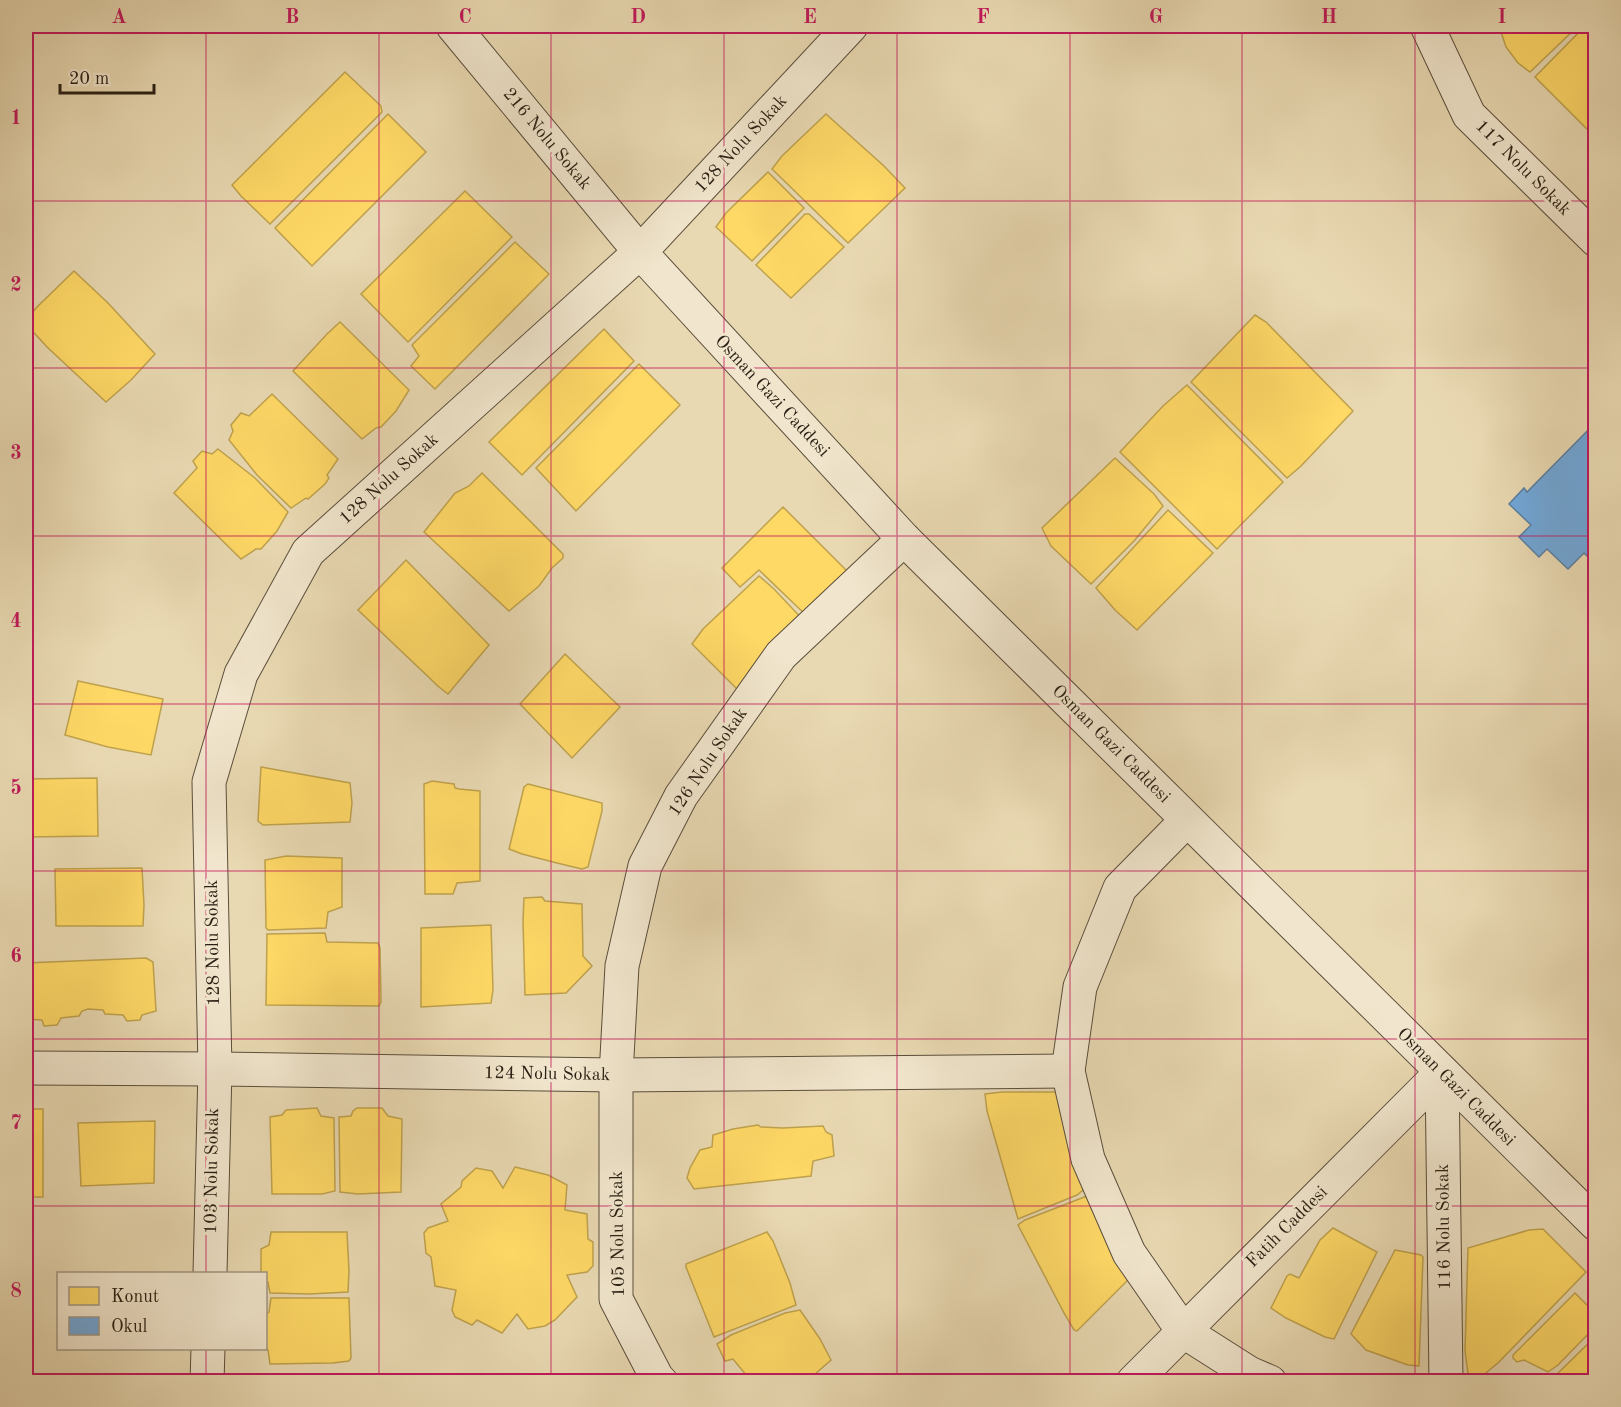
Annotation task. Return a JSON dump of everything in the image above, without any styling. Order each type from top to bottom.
[{"type":"street","name":"216 Nolu Sokak","points":[[453,26],[640,252]]},
{"type":"street","name":"128 Nolu Sokak","points":[[215,1069],[209,782],[241,674],[308,552],[640,252],[851,26]]},
{"type":"street","name":"117 Nolu Sokak","points":[[1427,26],[1469,116],[1596,240]]},
{"type":"street","name":"Osman Gazi Caddesi","points":[[640,252],[904,539],[1596,1224]]},
{"type":"street","name":"126 Nolu Sokak","points":[[616,1075],[622,966],[645,866],[681,796],[781,655],[904,539]]},
{"type":"street","points":[[1187,820],[1120,888],[1080,987],[1068,1071],[1088,1159],[1129,1253],[1183,1331],[1249,1373],[1270,1382]]},
{"type":"street","name":"124 Nolu Sokak","points":[[26,1068],[616,1075],[1068,1071]]},
{"type":"street","name":"103 Nolu Sokak","points":[[210,1272],[215,1069]]},
{"type":"street","name":"Fatih Caddesi","points":[[1133,1382],[1442,1072]]},
{"type":"street","name":"116 Nolu Sokak","points":[[1442,1072],[1446,1382]]},
{"type":"street","name":"105 Nolu Sokak","points":[[616,1075],[616,1299],[661,1382]]},
{"type":"street","points":[[207,1382],[208,1350]]},
{"type":"building: Konut","points":[[1499,26],[1578,26],[1530,72],[1518,63],[1506,47]]},
{"type":"building: Konut","points":[[1585,26],[1596,26],[1596,130],[1591,133],[1535,77]]},
{"type":"building: Konut","points":[[345,72],[381,106],[382,112],[270,224],[232,185]]},
{"type":"building: Konut","points":[[388,114],[426,152],[312,266],[275,228]]},
{"type":"building: Konut","points":[[826,114],[905,188],[848,243],[772,169],[782,156]]},
{"type":"building: Konut","points":[[768,172],[804,208],[752,261],[716,227],[726,213]]},
{"type":"building: Konut","points":[[465,191],[512,237],[408,342],[361,294]]},
{"type":"building: Konut","points":[[805,214],[809,214],[844,247],[791,298],[756,265]]},
{"type":"building: Konut","points":[[515,242],[549,274],[435,389],[411,366],[419,356],[412,345]]},
{"type":"building: Konut","points":[[74,271],[108,303],[155,354],[106,402],[47,347],[26,324],[26,320],[37,307]]},
{"type":"building: Konut","points":[[1255,315],[1266,322],[1353,411],[1287,478],[1191,382]]},
{"type":"building: Konut","points":[[340,322],[409,390],[396,411],[381,427],[376,428],[362,439],[293,371]]},
{"type":"building: Konut","points":[[604,329],[634,361],[522,475],[489,442]]},
{"type":"building: Konut","points":[[639,364],[680,405],[576,511],[536,468]]},
{"type":"building: Konut","points":[[1187,385],[1283,482],[1217,549],[1120,452],[1163,406]]},
{"type":"building: Konut","points":[[272,394],[338,459],[327,475],[329,478],[325,484],[308,499],[306,498],[291,508],[257,475],[229,440],[233,431],[231,425],[241,413],[249,416]]},
{"type":"building: Konut","points":[[218,449],[255,478],[288,512],[277,531],[261,549],[256,549],[241,559],[174,493],[197,468],[193,461],[202,451],[212,454]]},
{"type":"building: Konut","points":[[1115,458],[1154,494],[1163,506],[1134,541],[1091,584],[1051,546],[1042,528]]},
{"type":"building: Konut","points":[[482,473],[563,554],[563,558],[552,568],[539,586],[509,611],[424,532],[455,493],[469,486]]},
{"type":"building: Konut","points":[[783,507],[852,576],[810,619],[759,570],[740,587],[722,568]]},
{"type":"building: Konut","points":[[1168,510],[1213,553],[1137,630],[1096,588]]},
{"type":"building: Konut","points":[[406,560],[489,645],[448,694],[358,610]]},
{"type":"building: Konut","points":[[759,576],[806,623],[738,690],[692,644],[703,629]]},
{"type":"building: Konut","points":[[565,654],[620,707],[572,758],[520,704]]},
{"type":"building: Konut","points":[[78,681],[163,699],[151,755],[108,747],[65,735]]},
{"type":"building: Konut","points":[[261,767],[350,783],[352,803],[350,822],[263,825],[258,821]]},
{"type":"building: Konut","points":[[97,778],[98,836],[26,837],[26,779]]},
{"type":"building: Konut","points":[[432,781],[454,784],[455,788],[459,789],[480,791],[480,881],[457,883],[453,894],[425,894],[424,784]]},
{"type":"building: Konut","points":[[528,784],[602,803],[588,867],[582,869],[509,849],[524,787]]},
{"type":"building: Konut","points":[[286,856],[342,858],[342,907],[328,912],[326,928],[268,930],[266,928],[265,860]]},
{"type":"building: Konut","points":[[142,868],[143,926],[56,926],[55,869]]},
{"type":"building: Konut","points":[[542,897],[545,901],[582,904],[583,956],[592,966],[566,993],[525,995],[524,898]]},
{"type":"building: Konut","points":[[491,925],[493,990],[491,1003],[421,1007],[421,928]]},
{"type":"building: Konut","points":[[325,933],[327,942],[378,943],[381,1002],[379,1006],[266,1005],[267,934]]},
{"type":"building: Konut","points":[[146,958],[153,962],[156,1011],[142,1015],[140,1020],[127,1021],[123,1015],[105,1014],[103,1010],[88,1009],[82,1011],[79,1016],[61,1018],[57,1025],[44,1026],[42,1020],[26,1019],[26,963]]},
{"type":"building: Konut","points":[[1064,1092],[1083,1190],[1077,1195],[1018,1219],[987,1111],[985,1094]]},
{"type":"building: Konut","points":[[317,1108],[321,1116],[334,1118],[335,1191],[322,1194],[272,1194],[270,1117],[282,1115],[286,1110]]},
{"type":"building: Konut","points":[[357,1108],[382,1108],[388,1116],[402,1119],[401,1192],[358,1194],[340,1192],[339,1117],[351,1116]]},
{"type":"building: Konut","points":[[26,1109],[43,1109],[43,1197],[26,1197]]},
{"type":"building: Konut","points":[[155,1121],[154,1183],[81,1186],[78,1123]]},
{"type":"building: Konut","points":[[758,1125],[783,1128],[823,1126],[826,1132],[832,1135],[834,1156],[813,1161],[811,1176],[694,1189],[687,1178],[690,1168],[700,1150],[712,1147],[713,1135]]},
{"type":"building: Konut","points":[[515,1167],[548,1175],[567,1185],[565,1210],[587,1214],[588,1239],[593,1242],[593,1266],[587,1272],[567,1275],[577,1297],[555,1320],[545,1326],[528,1329],[517,1314],[502,1333],[477,1320],[472,1325],[455,1317],[452,1310],[456,1290],[435,1286],[431,1257],[426,1253],[424,1233],[428,1228],[448,1221],[441,1204],[461,1187],[462,1181],[476,1168],[492,1171],[503,1188]]},
{"type":"building: Konut","points":[[1087,1196],[1133,1275],[1077,1331],[1074,1330],[1064,1313],[1018,1225],[1025,1220]]},
{"type":"building: Konut","points":[[1333,1228],[1377,1252],[1334,1339],[1286,1318],[1271,1308],[1287,1276],[1290,1274],[1299,1278],[1320,1240]]},
{"type":"building: Konut","points":[[1543,1229],[1586,1272],[1499,1362],[1475,1382],[1468,1373],[1465,1351],[1468,1248],[1529,1230]]},
{"type":"building: Konut","points":[[271,1232],[347,1232],[348,1292],[270,1293],[267,1272],[261,1272],[261,1249],[269,1245]]},
{"type":"building: Konut","points":[[767,1232],[790,1283],[796,1305],[714,1337],[686,1264]]},
{"type":"building: Konut","points":[[1395,1250],[1423,1257],[1419,1366],[1408,1365],[1366,1350],[1351,1334]]},
{"type":"building: Konut","points":[[26,1272],[29,1272],[30,1346],[26,1346]]},
{"type":"building: Konut","points":[[1575,1293],[1596,1314],[1596,1326],[1558,1365],[1548,1372],[1524,1360],[1517,1362],[1513,1355]]},
{"type":"building: Konut","points":[[271,1298],[349,1298],[351,1358],[349,1361],[333,1363],[270,1364],[267,1349],[267,1313]]},
{"type":"building: Konut","points":[[800,1310],[831,1360],[806,1382],[752,1382],[733,1359],[725,1361],[717,1344],[731,1335],[785,1313]]},
{"type":"building: Konut","points":[[1596,1336],[1596,1382],[1565,1382],[1558,1373]]},
{"type":"building: Okul","points":[[1596,422],[1596,553],[1590,559],[1584,553],[1568,569],[1547,549],[1539,557],[1519,537],[1531,525],[1509,504],[1524,488],[1527,492]]}]
